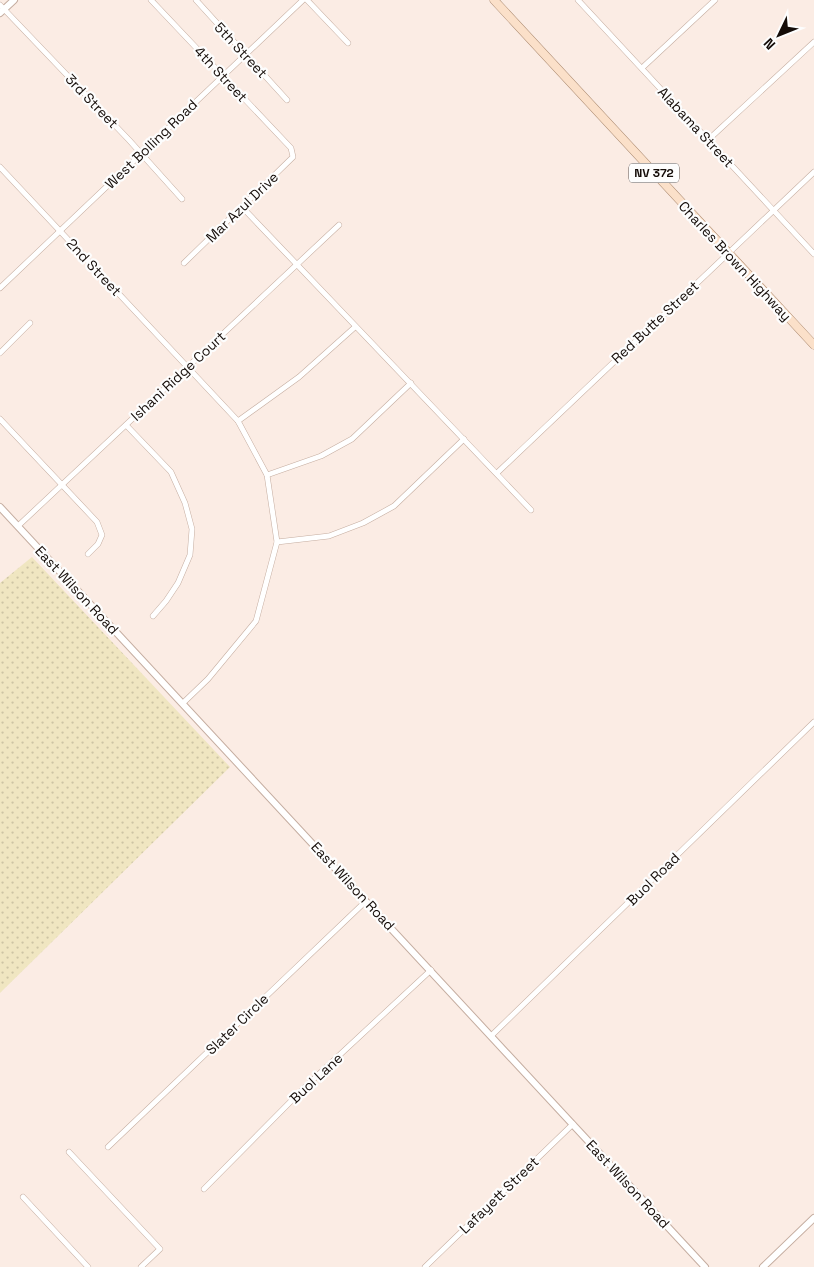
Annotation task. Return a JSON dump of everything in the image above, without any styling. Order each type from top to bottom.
[{"type":"main road","name":"Charles Brown Highway","points":[[494,0],[814,345]]},
{"type":"street","points":[[1,9],[14,0]]},
{"type":"street","name":"4th Street","points":[[151,0],[291,148]]},
{"type":"street","name":"5th Street","points":[[196,0],[287,100]]},
{"type":"street","name":"West Bolling Road","points":[[0,288],[303,0]]},
{"type":"street","points":[[308,0],[348,43]]},
{"type":"street","name":"Alabama Street","points":[[578,0],[814,254]]},
{"type":"street","points":[[642,68],[715,0]]},
{"type":"street","name":"3rd Street","points":[[1,9],[140,153],[182,200]]},
{"type":"street","points":[[708,140],[814,42]]},
{"type":"street","name":"Mar Azul Drive","points":[[184,263],[293,157],[291,148]]},
{"type":"street","name":"2nd Street","points":[[0,167],[238,421],[266,475],[277,542]]},
{"type":"street","name":"Red Butte Street","points":[[497,473],[814,172]]},
{"type":"street","points":[[242,207],[531,510]]},
{"type":"street","name":"Ishani Ridge Court","points":[[18,526],[339,225]]},
{"type":"street","points":[[0,353],[30,323]]},
{"type":"street","points":[[238,421],[299,377],[355,326]]},
{"type":"street","points":[[266,475],[321,456],[352,439],[411,383]]},
{"type":"street","points":[[0,419],[96,522],[102,535],[98,544],[88,554]]},
{"type":"street","points":[[126,425],[171,472],[185,503],[192,529],[190,555],[178,582],[166,601],[153,616]]},
{"type":"street","points":[[183,703],[208,680],[256,621],[277,542],[328,536],[363,524],[394,506],[464,439]]},
{"type":"street","name":"East Wilson Road","points":[[0,507],[705,1267]]},
{"type":"street","name":"Buol Road","points":[[491,1036],[814,722]]},
{"type":"street","name":"Slater Circle","points":[[108,1147],[366,900]]},
{"type":"street","name":"Buol Lane","points":[[204,1188],[304,1088],[430,970]]},
{"type":"street","name":"Lafayett Street","points":[[425,1267],[573,1124]]},
{"type":"street","points":[[69,1152],[160,1249],[141,1267]]},
{"type":"street","points":[[23,1197],[88,1267]]},
{"type":"street","points":[[763,1267],[814,1218]]},
{"type":"sand","points":[[32,557],[230,767],[0,993],[0,583]]}]
